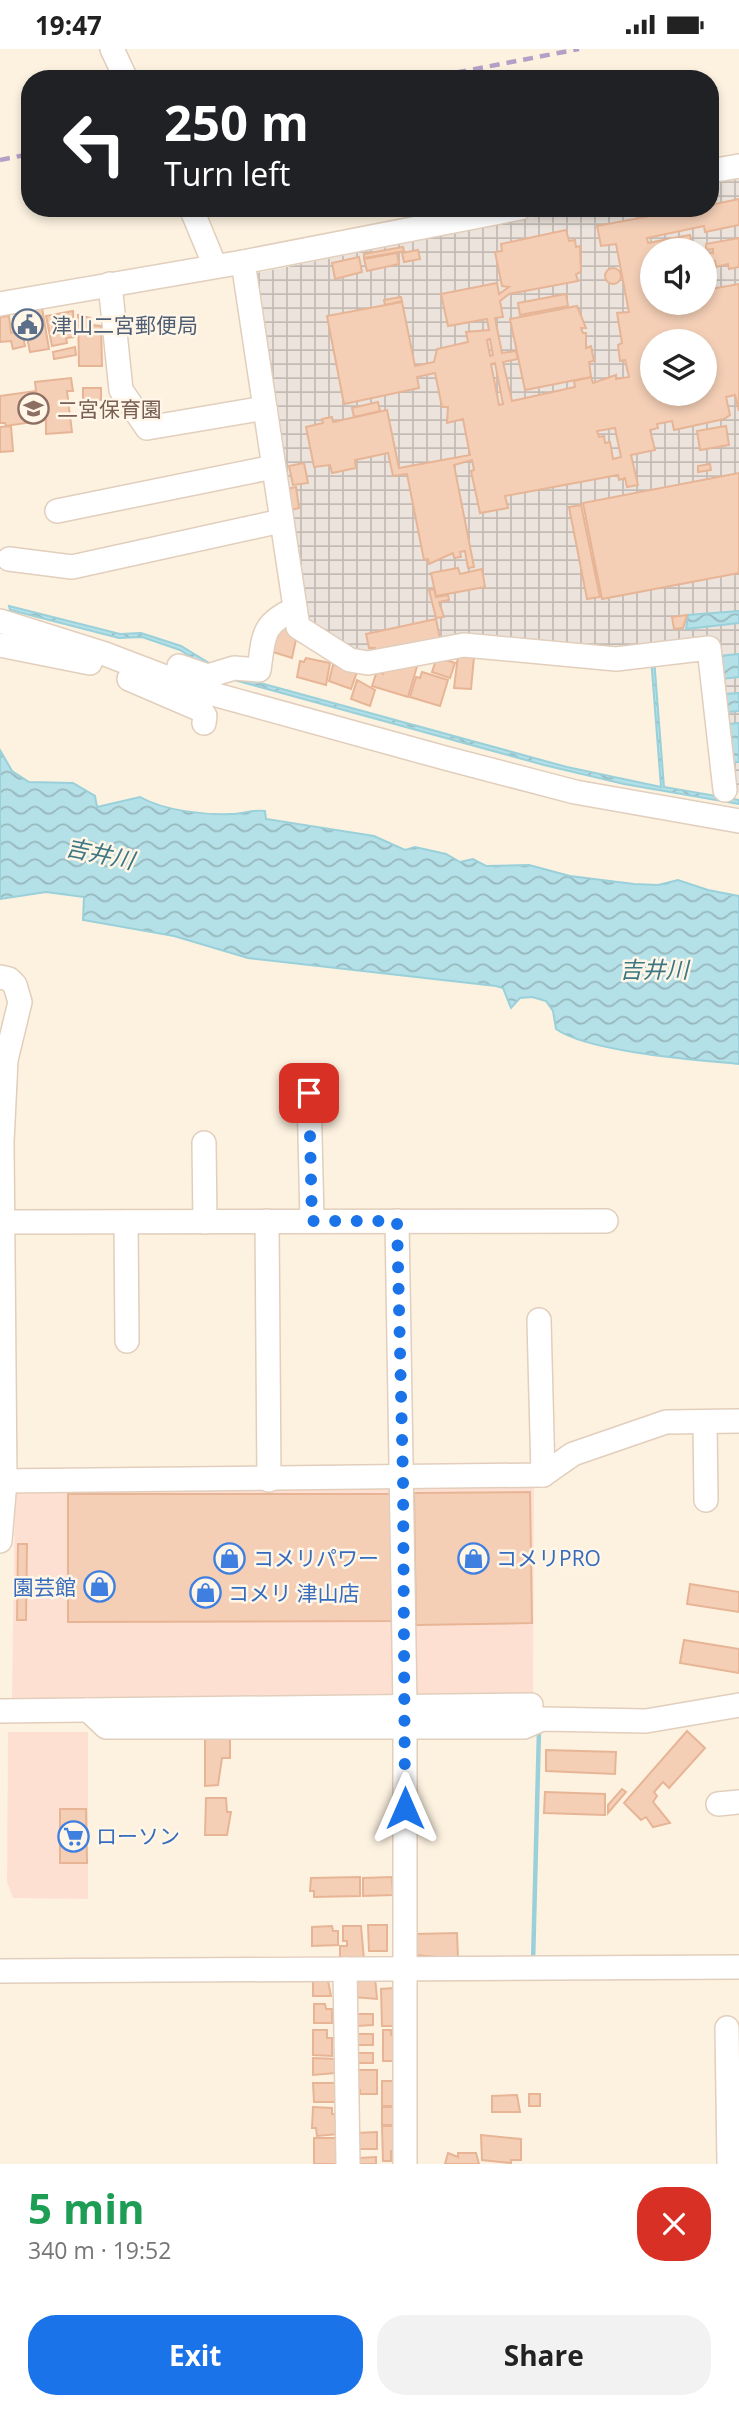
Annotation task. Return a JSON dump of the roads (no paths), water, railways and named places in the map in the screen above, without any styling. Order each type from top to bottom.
[{"type":"street","points":[[112,49],[122,70]]},
{"type":"street","points":[[719,169],[739,166]]},
{"type":"street","points":[[195,217],[215,266]]},
{"type":"street","points":[[0,304],[243,262],[474,217]]},
{"type":"street","points":[[243,262],[298,627],[350,660],[368,663],[464,645],[616,659],[709,647],[725,790]]},
{"type":"street","points":[[110,283],[121,390],[146,428],[265,408]]},
{"type":"street","points":[[57,511],[274,467]]},
{"type":"street","points":[[9,559],[72,567],[281,521]]},
{"type":"street","points":[[101,666],[129,664],[138,656],[148,655],[208,676],[234,668],[259,670],[265,631],[270,623],[295,609]]},
{"type":"street","points":[[0,621],[202,691],[562,789],[739,821]]},
{"type":"street","points":[[0,645],[101,666],[201,710],[205,716],[204,723]]},
{"type":"street","points":[[0,978],[9,979],[18,989],[20,1002],[6,1060],[1,1142],[3,1222],[0,1541]]},
{"type":"street","points":[[309,1093],[312,1221]]},
{"type":"street","points":[[204,1143],[205,1222]]},
{"type":"street","points":[[267,1221],[269,1480]]},
{"type":"street","points":[[397,1221],[403,1479],[405,2164]]},
{"type":"street","points":[[3,1222],[606,1221]]},
{"type":"street","points":[[126,1222],[127,1341]]},
{"type":"street","points":[[539,1320],[543,1475]]},
{"type":"street","points":[[2,1481],[403,1479],[543,1475],[573,1454],[666,1422],[739,1421]]},
{"type":"street","points":[[705,1422],[706,1500]]},
{"type":"street","points":[[405,1717],[531,1705]]},
{"type":"street","points":[[0,1711],[88,1710],[405,1717],[524,1727],[542,1719],[646,1721],[739,1705]]},
{"type":"street","points":[[0,1971],[739,1967]]},
{"type":"street","points":[[345,1969],[348,2164]]},
{"type":"street","points":[[727,2028],[729,2164]]},
{"type":"water","points":[[9,606],[120,634],[141,633],[181,646],[227,674],[567,767],[661,787],[651,658],[654,658],[664,787],[739,800],[739,804],[624,784],[544,765],[220,676],[180,650],[142,637],[119,638],[10,610]]},
{"type":"water","points":[[739,611],[739,623],[686,629],[688,615]]},
{"type":"water","points":[[739,654],[739,677],[722,679],[719,656]]},
{"type":"water","points":[[739,693],[739,711],[728,712],[725,694]]},
{"type":"water","points":[[739,723],[739,762],[733,762],[729,724]]},
{"type":"water","name":"吉井川","points":[[0,750],[12,771],[29,782],[73,783],[95,796],[97,807],[140,797],[161,806],[197,813],[265,811],[266,819],[374,836],[405,850],[415,847],[446,854],[460,862],[473,859],[486,866],[529,865],[570,876],[634,884],[658,885],[678,880],[739,896],[739,1064],[644,1054],[592,1044],[556,1029],[553,1011],[546,1001],[532,997],[520,998],[511,1008],[503,988],[496,986],[248,958],[174,936],[83,920],[84,897],[46,892],[0,899]]},
{"type":"waterway","points":[[533,1963],[539,1730]]},
{"type":"railway","points":[[470,70],[579,49]]},
{"type":"railway","points":[[0,160],[21,156]]},
{"type":"place","name":"津山二宮郵便局","points":[[28,325]]},
{"type":"place","name":"二宮保育園","points":[[34,409]]},
{"type":"place","name":"コメリパワー","points":[[230,1558]]},
{"type":"place","name":"コメリPRO","points":[[473,1558]]},
{"type":"place","name":"園芸館","points":[[99,1587]]},
{"type":"place","name":"コメリ 津山店","points":[[205,1593]]},
{"type":"place","name":"ローソン","points":[[73,1836]]}]
